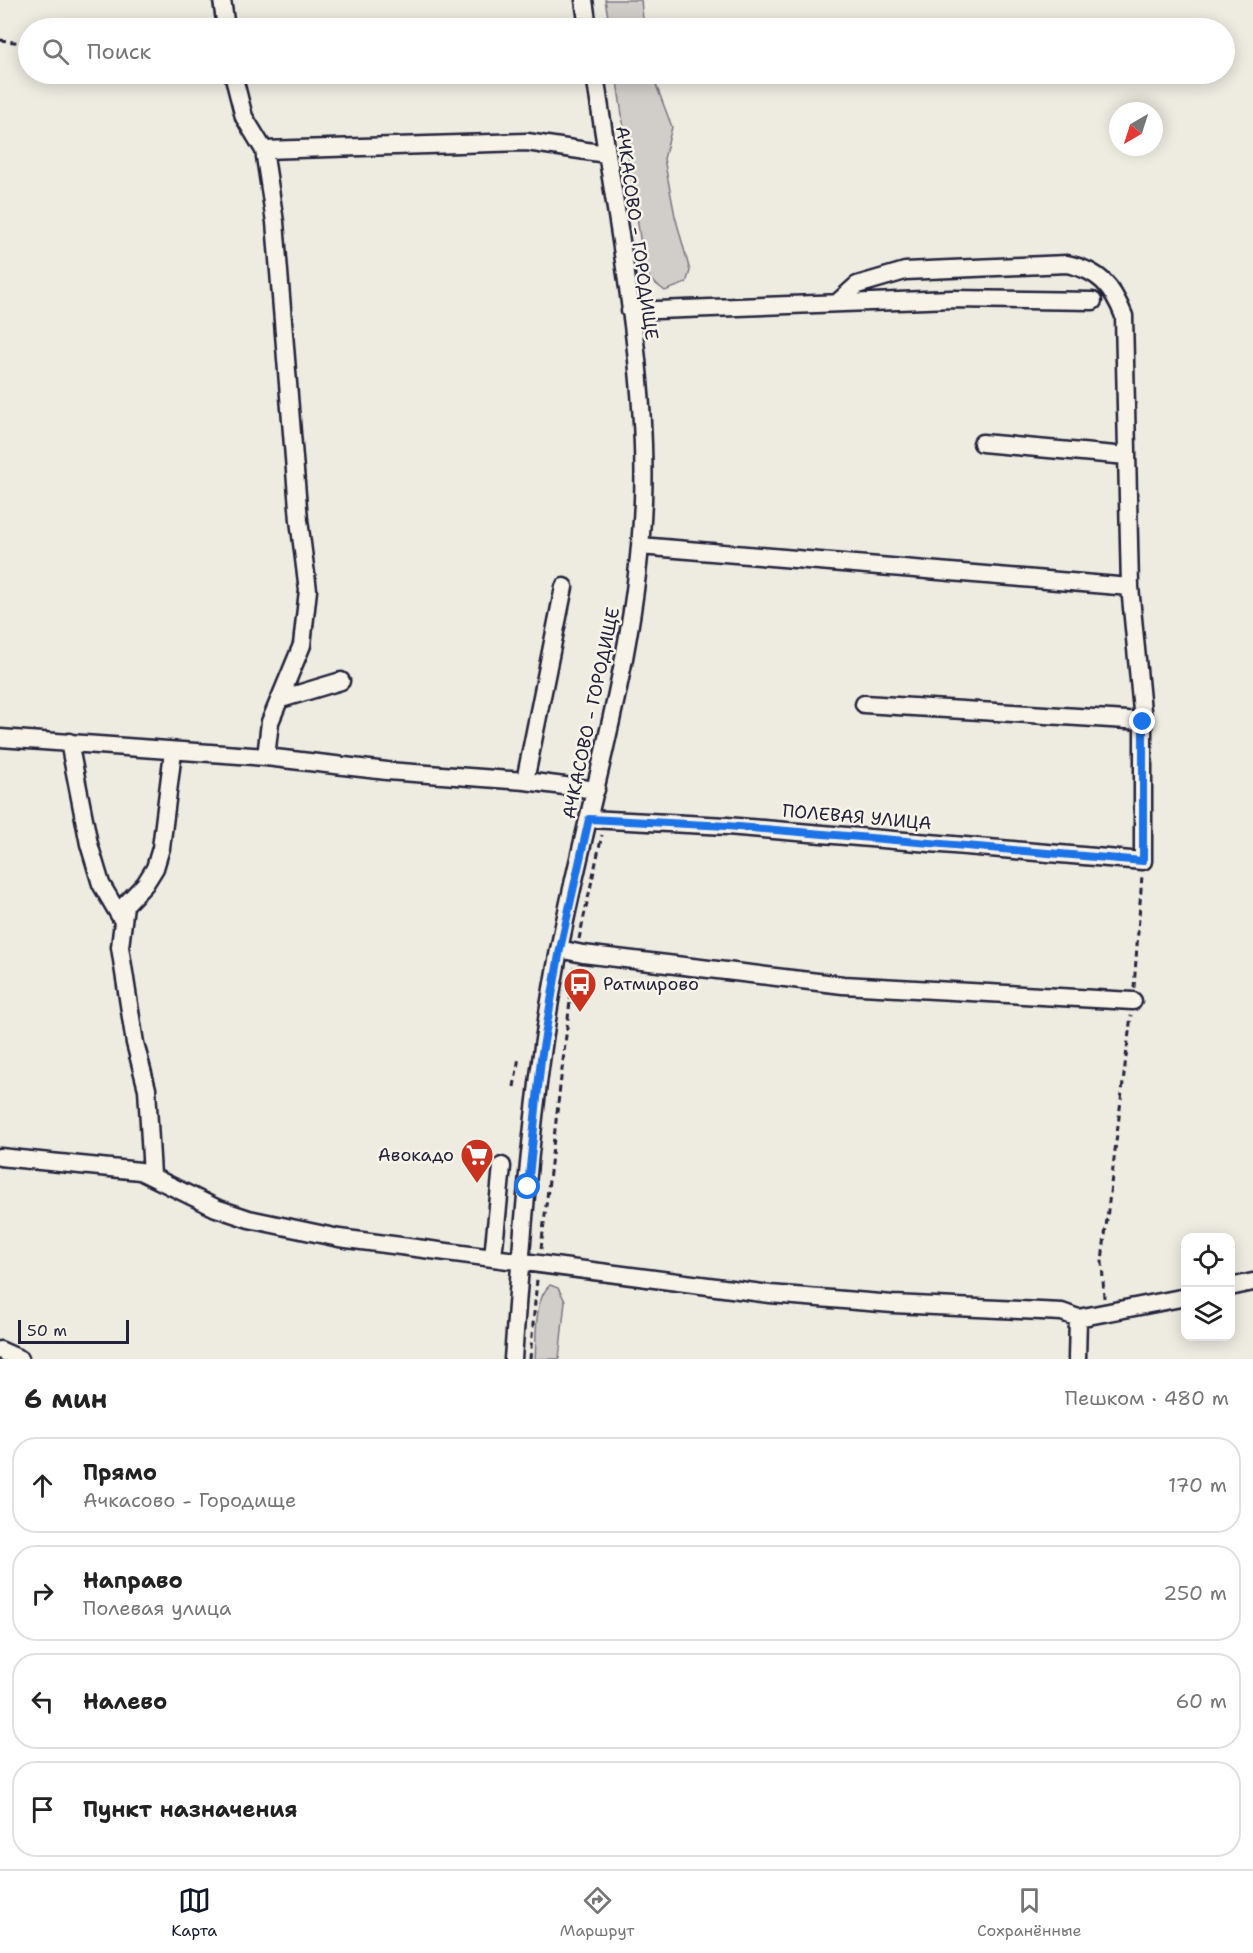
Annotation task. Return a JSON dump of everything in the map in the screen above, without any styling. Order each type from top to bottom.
[{"type":"street","points":[[222,0],[225,18]]},
{"type":"street","points":[[584,0],[587,18]]},
{"type":"street","points":[[236,84],[244,117],[264,150],[275,222],[299,520],[308,590],[302,645],[270,722],[266,757]]},
{"type":"street","name":"АЧКАСОВО - ГОРОДИЩЕ","points":[[513,1359],[520,1260],[541,1059],[560,949],[632,626],[640,546],[643,442],[630,311],[596,84]]},
{"type":"street","points":[[264,150],[527,141],[606,154]]},
{"type":"street","points":[[837,303],[857,285],[905,271],[1067,264],[1086,268],[1100,277],[1115,294],[1124,316],[1130,587],[1143,722],[1143,861]]},
{"type":"street","points":[[630,311],[952,299],[1093,301]]},
{"type":"street","points":[[982,443],[1127,456]]},
{"type":"street","points":[[640,546],[1130,587]]},
{"type":"street","points":[[525,781],[564,587]]},
{"type":"street","points":[[281,699],[341,681]]},
{"type":"street","points":[[864,704],[1143,722]]},
{"type":"street","points":[[0,738],[266,757],[387,771],[525,781],[596,790]]},
{"type":"street","points":[[69,742],[89,844],[101,884],[121,918]]},
{"type":"street","points":[[152,1174],[147,1089],[135,1043],[125,982],[120,946],[121,918],[125,905],[145,884],[155,868],[162,848],[173,752]]},
{"type":"street","name":"ПОЛЕВАЯ УЛИЦА","points":[[589,819],[727,826],[1143,861]]},
{"type":"street","points":[[560,949],[583,954],[843,985],[1133,1001]]},
{"type":"street","points":[[0,1156],[140,1171],[152,1174],[216,1208],[249,1219],[339,1238],[770,1294],[1070,1315],[1101,1314],[1181,1298]]},
{"type":"street","points":[[493,1257],[502,1166]]},
{"type":"street","points":[[1235,1286],[1253,1282]]},
{"type":"street","points":[[1070,1315],[1077,1359]]},
{"type":"street","points":[[0,1350],[20,1359]]},
{"type":"path","points":[[0,40],[18,43]]},
{"type":"path","points":[[1101,1314],[1104,1301],[1101,1261],[1133,1001],[1143,861]]},
{"type":"path","points":[[514,1087],[519,1057]]},
{"type":"path","points":[[530,1359],[562,1062]]},
{"type":"shaded area","points":[[605,0],[641,0],[643,18],[608,18]]},
{"type":"shaded area","points":[[617,84],[656,84],[672,127],[664,159],[675,216],[690,271],[686,283],[665,291],[651,280],[644,265]]},
{"type":"shaded area","points":[[550,1285],[558,1288],[565,1301],[559,1359],[535,1359],[538,1309]]},
{"type":"place","name":"Ратмирово","points":[[580,1013]]},
{"type":"place","name":"Авокадо","points":[[477,1184]]},
{"type":"route","points":[[528,1187],[541,1059],[560,949],[589,819],[727,826],[1143,861],[1143,722]]}]
